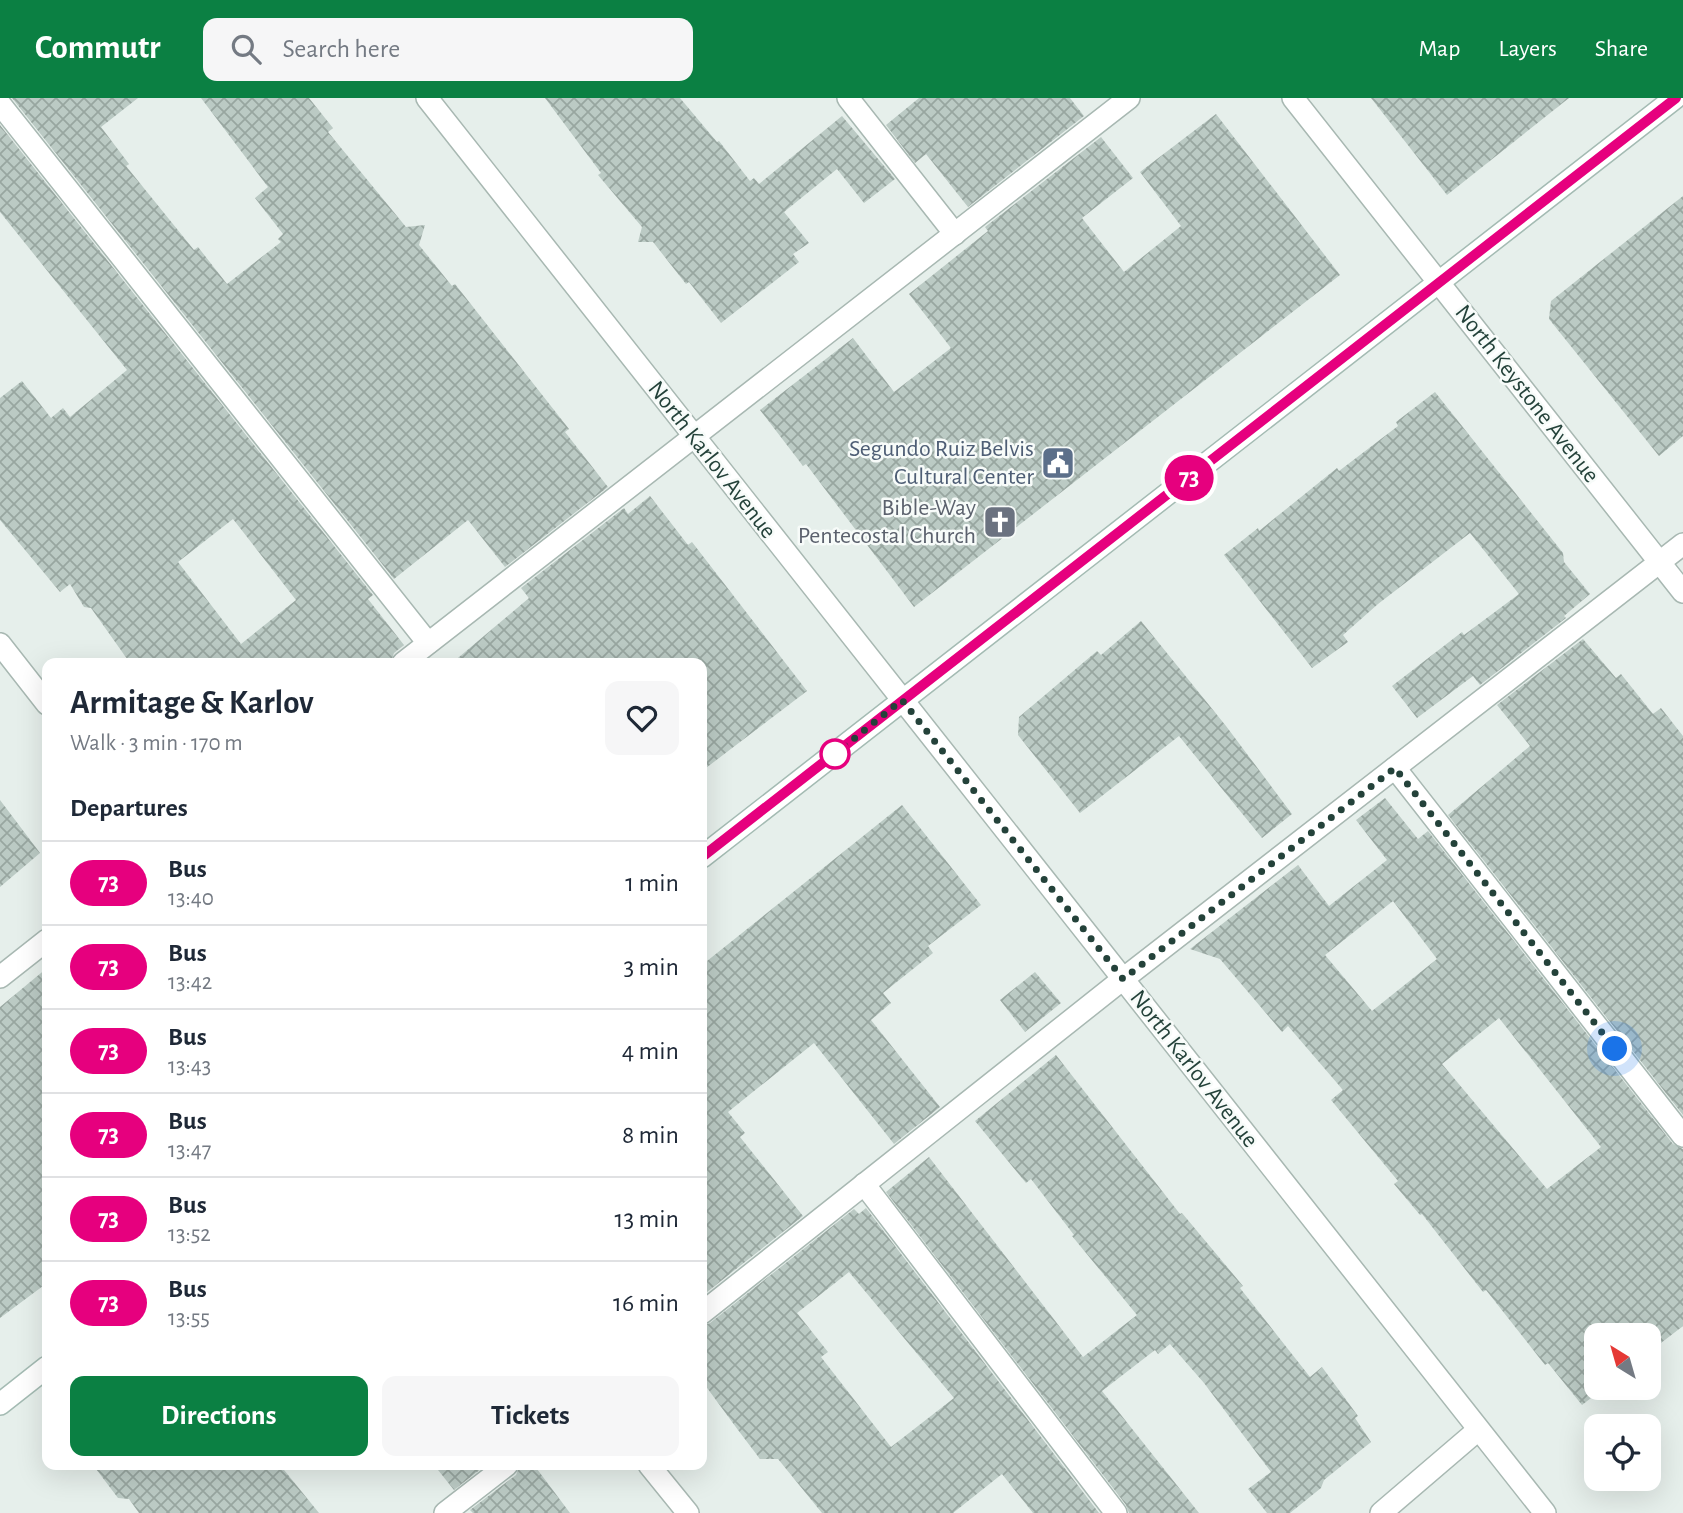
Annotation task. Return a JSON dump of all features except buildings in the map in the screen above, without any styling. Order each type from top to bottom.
[{"type":"street","name":"North Karlov Avenue","points":[[426,98],[1545,1513]]},
{"type":"street","points":[[848,98],[955,234]]},
{"type":"street","points":[[409,658],[1129,98]]},
{"type":"street","name":"North Keystone Avenue","points":[[1293,98],[1683,592]]},
{"type":"street","points":[[707,853],[1675,98]]},
{"type":"street","points":[[0,104],[428,643]]},
{"type":"street","points":[[707,1309],[1123,979],[1683,544]]},
{"type":"street","points":[[0,644],[42,698]]},
{"type":"street","points":[[1395,768],[1683,1136]]},
{"type":"street","points":[[0,977],[42,944]]},
{"type":"street","points":[[864,1185],[1116,1513]]},
{"type":"street","points":[[0,1404],[42,1371]]},
{"type":"street","points":[[1392,1510],[1478,1430]]},
{"type":"street","points":[[445,1513],[501,1470]]},
{"type":"street","points":[[653,1470],[688,1513]]},
{"type":"bus line","name":"73","points":[[707,853],[1676,98]]},
{"type":"place","name":"Segundo Ruiz Belvis Cultural Center","points":[[1058,463]]},
{"type":"place","name":"Bible-Way Pentecostal Church","points":[[1000,522]]},
{"type":"route","points":[[835,754],[902,700],[1123,979],[1395,768],[1615,1049]]}]
